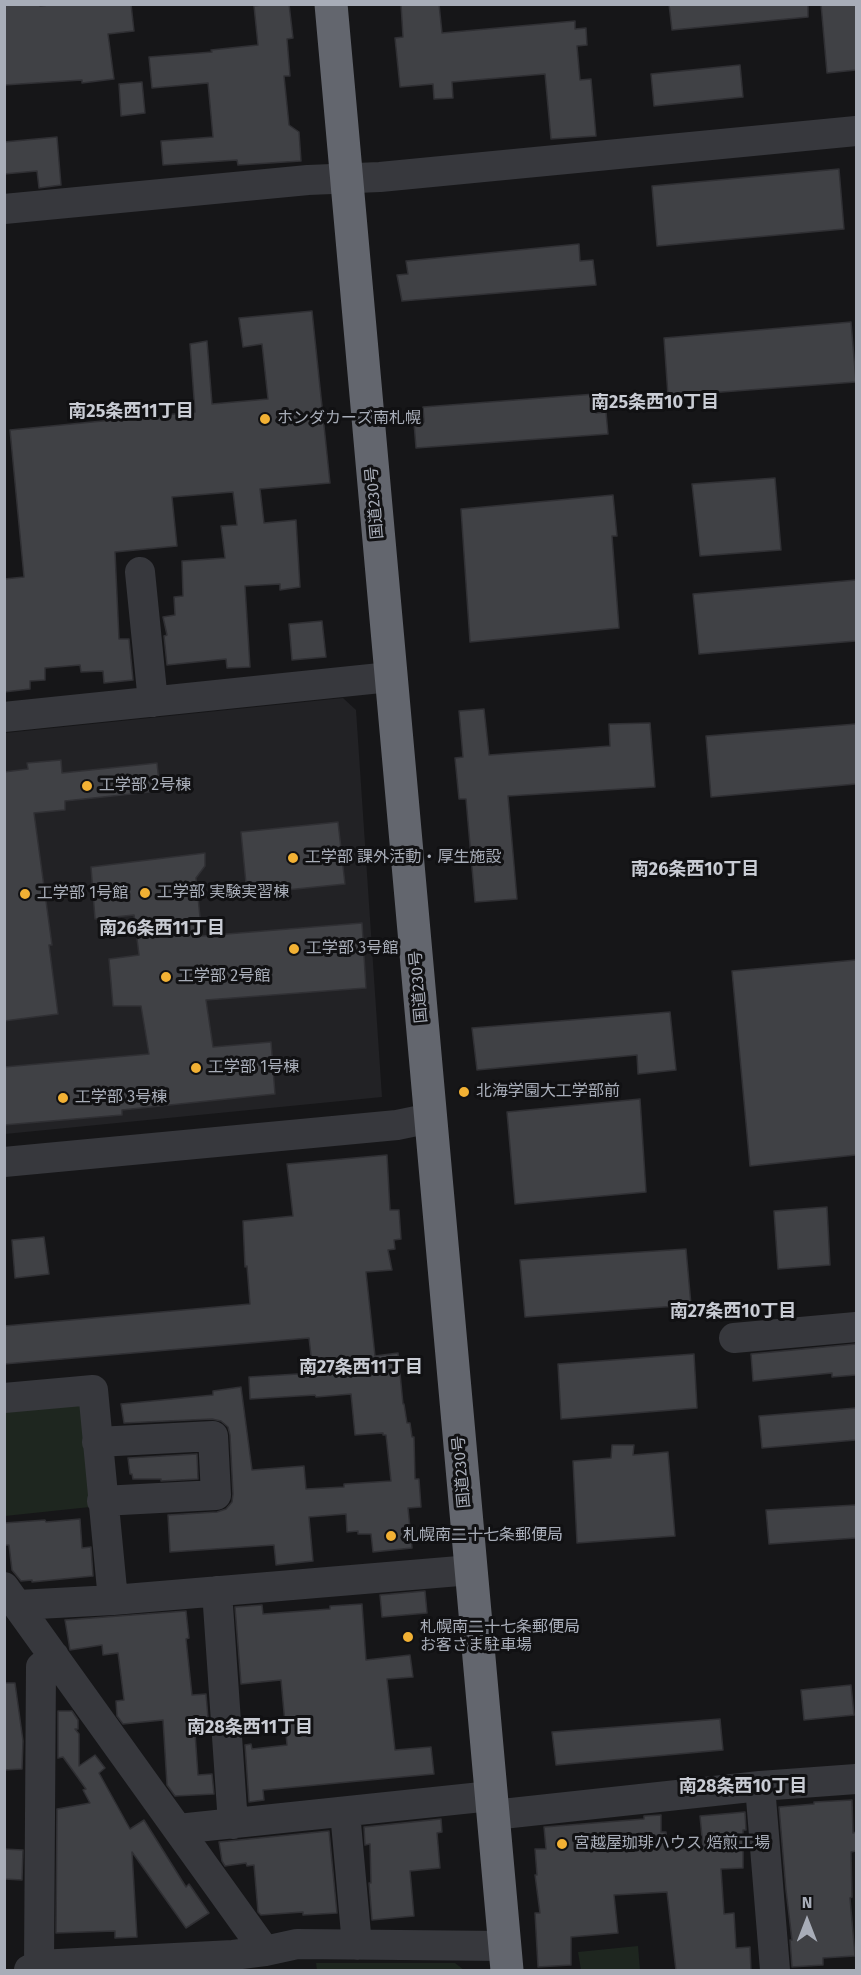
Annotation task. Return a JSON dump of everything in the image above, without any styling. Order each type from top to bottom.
[{"type":"highway","name":"国道230号","points":[[331,4],[506,1958]]},
{"type":"street","points":[[4,209],[347,178],[380,177],[856,130]]},
{"type":"street","points":[[140,572],[153,702]]},
{"type":"street","points":[[4,717],[390,677]]},
{"type":"street","points":[[4,1162],[397,1125],[431,1118]]},
{"type":"street","points":[[735,1338],[856,1327]]},
{"type":"street","points":[[4,1398],[93,1390],[112,1600]]},
{"type":"street","points":[[97,1443],[213,1436],[216,1494],[102,1501]]},
{"type":"street","points":[[11,1596],[112,1600],[471,1570]]},
{"type":"street","points":[[217,1591],[233,1824]]},
{"type":"street","points":[[11,1596],[265,1951]]},
{"type":"street","points":[[54,1656],[41,1667],[34,1968],[233,1955],[297,1944],[357,1945],[506,1958]]},
{"type":"street","points":[[178,1829],[345,1812],[492,1805],[856,1779]]},
{"type":"street","points":[[760,1786],[775,1971]]},
{"type":"street","points":[[345,1812],[357,1945]]},
{"type":"shaded area","points":[[343,698],[356,710],[382,1097],[5,1134],[5,733]]},
{"type":"shaded area","points":[[80,1402],[90,1507],[5,1516],[5,1410]]},
{"type":"shaded area","points":[[638,1946],[640,1970],[581,1970],[578,1952]]},
{"type":"shaded area","points":[[316,1963],[455,1963],[464,1970],[317,1970]]},
{"type":"building","points":[[4,4],[39,4],[40,6],[131,4],[134,31],[108,34],[114,79],[82,83],[82,80],[4,85]]},
{"type":"building","points":[[289,4],[293,38],[287,39],[290,76],[284,76],[289,125],[299,132],[301,161],[238,165],[237,160],[163,165],[161,141],[213,137],[208,83],[152,88],[149,57],[212,52],[211,50],[258,45],[254,6]]},
{"type":"building","points":[[401,4],[439,4],[442,33],[575,21],[575,29],[586,28],[587,45],[577,46],[580,80],[591,79],[596,136],[551,139],[545,74],[452,82],[453,98],[434,99],[433,84],[400,87],[395,38],[403,37]]},
{"type":"building","points":[[669,4],[808,4],[808,17],[672,30]]},
{"type":"building","points":[[821,4],[856,4],[856,70],[827,73]]},
{"type":"building","points":[[740,65],[743,97],[654,106],[651,74]]},
{"type":"building","points":[[142,82],[145,113],[121,116],[119,84]]},
{"type":"building","points":[[57,137],[61,185],[39,188],[37,171],[4,174],[4,142]]},
{"type":"building","points":[[839,169],[844,229],[657,246],[652,186]]},
{"type":"building","points":[[579,244],[580,261],[593,260],[596,285],[402,301],[397,275],[408,274],[406,261]]},
{"type":"building","points":[[312,311],[330,483],[260,489],[264,523],[296,520],[300,587],[280,590],[280,584],[245,586],[250,667],[227,668],[226,659],[167,665],[164,636],[167,635],[163,617],[175,615],[174,597],[183,596],[182,561],[225,558],[221,526],[237,525],[233,492],[172,497],[177,546],[115,552],[119,639],[129,639],[133,680],[104,683],[103,671],[81,672],[80,665],[45,668],[45,680],[30,681],[30,689],[4,692],[4,579],[24,577],[10,430],[195,412],[190,344],[207,341],[212,404],[268,399],[262,344],[243,347],[239,318]]},
{"type":"building","points":[[851,322],[856,382],[668,396],[664,338]]},
{"type":"building","points":[[595,394],[596,413],[606,412],[608,434],[416,448],[414,423],[424,422],[423,407]]},
{"type":"building","points":[[775,478],[781,550],[700,556],[692,484]]},
{"type":"building","points":[[613,495],[617,536],[612,536],[619,628],[470,642],[461,509]]},
{"type":"building","points":[[856,580],[856,641],[699,654],[693,594]]},
{"type":"building","points":[[322,621],[326,657],[292,660],[289,624]]},
{"type":"building","points":[[484,709],[489,755],[610,746],[609,724],[650,723],[655,787],[508,796],[517,899],[475,902],[466,799],[459,799],[455,758],[463,757],[459,711]]},
{"type":"building","points":[[856,724],[856,784],[711,797],[706,736]]},
{"type":"building","points":[[61,760],[62,773],[157,763],[160,791],[65,801],[65,810],[34,813],[52,945],[49,945],[58,1014],[4,1021],[4,772],[28,769],[27,763]]},
{"type":"building","name":"工学部 課外活動・厚生施設","points":[[338,822],[345,884],[247,894],[241,832]]},
{"type":"building","points":[[205,853],[205,866],[196,878],[202,936],[362,923],[366,988],[206,1000],[213,1047],[271,1042],[275,1094],[122,1110],[122,1115],[4,1125],[4,1067],[149,1054],[141,1006],[113,1006],[109,959],[139,955],[134,915],[95,919],[91,867]]},
{"type":"building","points":[[856,960],[856,1155],[750,1166],[732,971]]},
{"type":"building","points":[[670,1012],[676,1070],[638,1074],[637,1055],[477,1070],[472,1028]]},
{"type":"building","points":[[640,1099],[646,1192],[515,1204],[507,1112]]},
{"type":"building","points":[[387,1155],[390,1210],[399,1210],[401,1239],[394,1240],[395,1249],[388,1250],[392,1270],[366,1272],[375,1356],[398,1353],[403,1404],[407,1423],[410,1423],[412,1437],[414,1437],[415,1479],[419,1479],[421,1507],[408,1508],[412,1548],[373,1552],[371,1534],[358,1534],[358,1531],[347,1532],[346,1514],[309,1517],[313,1561],[276,1565],[274,1545],[170,1552],[168,1515],[217,1512],[226,1509],[232,1502],[228,1427],[221,1421],[212,1419],[124,1423],[121,1404],[213,1395],[213,1391],[241,1387],[252,1470],[304,1466],[306,1489],[391,1481],[386,1435],[383,1433],[355,1435],[351,1394],[250,1399],[249,1377],[313,1373],[309,1338],[4,1364],[4,1326],[250,1304],[247,1266],[245,1267],[243,1221],[293,1216],[287,1164]]},
{"type":"building","points":[[827,1207],[830,1265],[778,1269],[774,1211]]},
{"type":"building","points":[[44,1237],[49,1274],[15,1278],[12,1240]]},
{"type":"building","points":[[686,1249],[691,1305],[525,1317],[520,1260]]},
{"type":"building","points":[[856,1344],[856,1375],[832,1377],[832,1373],[753,1381],[751,1354]]},
{"type":"building","points":[[694,1354],[697,1408],[561,1419],[558,1364]]},
{"type":"building","points":[[856,1408],[856,1440],[762,1448],[759,1416]]},
{"type":"building","points":[[612,1445],[634,1445],[633,1455],[668,1452],[675,1536],[577,1543],[573,1461],[611,1458]]},
{"type":"building","points":[[197,1454],[198,1479],[161,1481],[161,1479],[133,1479],[130,1474],[128,1458]]},
{"type":"building","points":[[856,1505],[856,1538],[769,1544],[766,1510]]},
{"type":"building","points":[[80,1519],[82,1548],[91,1547],[93,1576],[21,1581],[12,1570],[9,1545],[4,1545],[4,1523]]},
{"type":"building","points":[[425,1591],[427,1613],[382,1617],[380,1595]]},
{"type":"building","points":[[362,1604],[366,1660],[410,1655],[413,1677],[387,1679],[395,1750],[431,1747],[434,1774],[263,1790],[264,1800],[249,1802],[245,1745],[251,1744],[252,1749],[287,1745],[281,1680],[241,1684],[235,1607],[262,1605],[263,1614]]},
{"type":"building","points":[[186,1611],[189,1638],[186,1639],[192,1695],[206,1694],[208,1718],[194,1719],[198,1775],[212,1774],[214,1794],[175,1796],[167,1785],[163,1720],[123,1724],[117,1716],[116,1701],[124,1700],[118,1653],[103,1655],[102,1645],[70,1650],[65,1620]]},
{"type":"building","points":[[4,1683],[15,1683],[23,1741],[22,1769],[4,1770]]},
{"type":"building","points":[[851,1685],[854,1715],[804,1720],[801,1690]]},
{"type":"building","points":[[58,1711],[72,1711],[78,1720],[78,1729],[75,1729],[79,1734],[79,1766],[95,1755],[105,1768],[99,1773],[130,1829],[144,1820],[186,1887],[189,1884],[209,1913],[186,1928],[132,1852],[137,1937],[115,1938],[115,1931],[56,1933],[57,1809],[90,1803],[83,1790],[86,1789],[63,1757],[58,1758]]},
{"type":"building","points":[[720,1719],[723,1750],[556,1765],[552,1732]]},
{"type":"building","points":[[852,1800],[856,1851],[851,1852],[852,1897],[850,1898],[855,1956],[823,1958],[823,1965],[792,1967],[790,1940],[792,1940],[779,1807]]},
{"type":"building","points":[[745,1812],[743,1868],[721,1869],[724,1914],[734,1913],[736,1948],[750,1947],[751,1971],[676,1971],[667,1892],[614,1895],[618,1933],[571,1937],[571,1965],[538,1967],[535,1913],[540,1913],[535,1875],[537,1875],[535,1849],[546,1849],[544,1827],[644,1819],[644,1816],[661,1815],[661,1832],[666,1832],[668,1850],[703,1847],[700,1816]]},
{"type":"building","points":[[441,1819],[442,1832],[437,1833],[440,1868],[410,1871],[414,1916],[372,1920],[369,1883],[371,1883],[370,1844],[365,1845],[364,1827]]},
{"type":"building","points":[[329,1831],[337,1913],[303,1915],[303,1912],[261,1915],[258,1912],[254,1865],[247,1866],[246,1863],[225,1866],[222,1861],[219,1842]]},
{"type":"building","points":[[4,1849],[23,1850],[22,1880],[4,1879]]},
{"type":"place","name":"ホンダカーズ南札幌","points":[[265,419]]},
{"type":"place","name":"工学部 2号棟","points":[[87,786]]},
{"type":"place","name":"工学部 課外活動・厚生施設","points":[[293,858]]},
{"type":"place","name":"工学部 実験実習棟","points":[[145,893]]},
{"type":"place","name":"工学部 1号館","points":[[25,894]]},
{"type":"place","name":"工学部 3号館","points":[[294,949]]},
{"type":"place","name":"工学部 2号館","points":[[166,977]]},
{"type":"place","name":"工学部 1号棟","points":[[196,1068]]},
{"type":"place","name":"北海学園大工学部前","points":[[464,1092]]},
{"type":"place","name":"工学部 3号棟","points":[[63,1098]]},
{"type":"place","name":"札幌南二十七条郵便局","points":[[391,1536]]},
{"type":"place","name":"札幌南二十七条郵便局 お客さま駐車場","points":[[408,1637]]},
{"type":"place","name":"宮越屋珈琲ハウス 焙煎工場","points":[[562,1844]]},
{"type":"district","name":"南25条西10丁目","points":[[655,403]]},
{"type":"district","name":"南25条西11丁目","points":[[131,412]]},
{"type":"district","name":"南26条西10丁目","points":[[695,870]]},
{"type":"district","name":"南26条西11丁目","points":[[162,929]]},
{"type":"district","name":"南27条西10丁目","points":[[733,1312]]},
{"type":"district","name":"南27条西11丁目","points":[[361,1368]]},
{"type":"district","name":"南28条西11丁目","points":[[250,1728]]},
{"type":"district","name":"南28条西10丁目","points":[[743,1787]]}]
